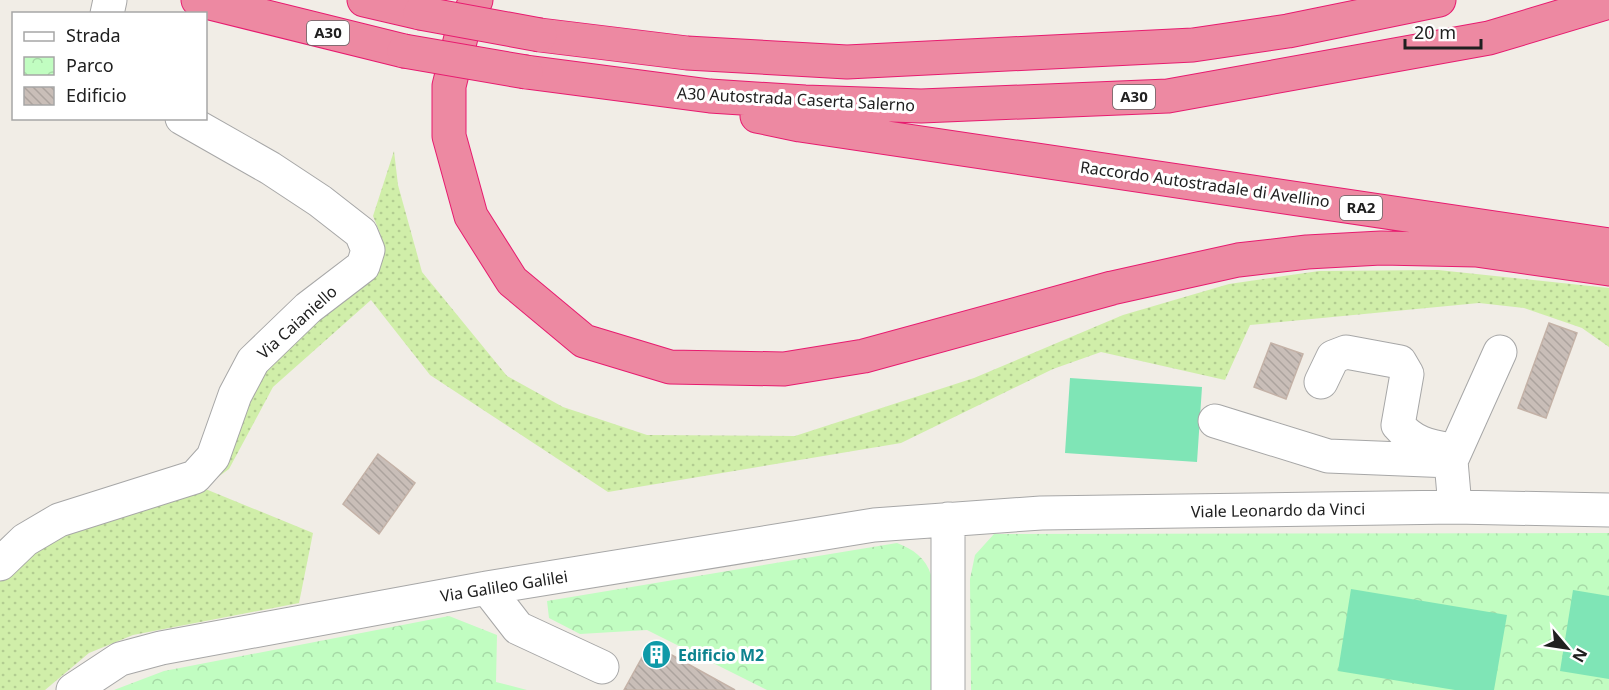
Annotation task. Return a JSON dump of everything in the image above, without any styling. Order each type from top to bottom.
[{"type":"highway","name":"A30 Autostrada Caserta Salerno","points":[[198,0],[404,51],[526,72],[650,89],[805,102],[921,106],[1168,96],[1489,38],[1609,2]]},
{"type":"highway","points":[[364,0],[420,13],[540,35],[687,53],[847,62],[1193,45],[1288,31],[1439,0]]},
{"type":"highway","points":[[476,0],[463,29],[449,86],[449,136],[471,216],[512,281],[584,340],[670,367],[784,369],[864,356],[1112,288],[1238,260],[1307,252],[1381,248],[1476,250],[1609,269]]},
{"type":"highway","name":"Raccordo Autostradale di Avellino","points":[[650,89],[800,125],[1609,245]]},
{"type":"street","name":"Via Caianiello","points":[[0,564],[25,540],[59,520],[195,477],[213,457],[235,395],[254,361],[308,308],[363,266],[368,250],[361,232],[270,168],[186,120]]},
{"type":"street","points":[[1321,382],[1333,357],[1346,352],[1400,362],[1407,374],[1398,425],[1406,434],[1423,445],[1453,456]]},
{"type":"street","points":[[1455,507],[1453,456],[1500,352]]},
{"type":"street","points":[[1215,421],[1328,456],[1453,456]]},
{"type":"street","name":"Viale Leonardo da Vinci","points":[[948,519],[1041,513],[1455,507],[1609,510]]},
{"type":"street","points":[[948,519],[948,690]]},
{"type":"street","name":"Via Galileo Galilei","points":[[73,690],[120,659],[161,648],[487,588],[874,525],[948,519]]},
{"type":"street","points":[[487,588],[518,628],[602,667]]},
{"type":"green space","points":[[394,151],[398,185],[422,272],[507,376],[563,407],[647,435],[795,436],[974,378],[1123,315],[1229,284],[1319,271],[1438,270],[1609,288],[1609,347],[1582,328],[1524,308],[1479,303],[1250,325],[1225,380],[1101,352],[1053,369],[901,443],[608,492],[430,375],[371,300],[273,387],[229,469],[203,488],[313,533],[299,603],[133,635],[89,653],[45,690],[0,690],[0,575],[56,532],[197,485],[259,373],[382,250],[380,233],[373,216]]},
{"type":"green space","points":[[1070,378],[1202,387],[1197,462],[1065,453]]},
{"type":"green space","points":[[1609,533],[1609,690],[971,690],[970,579],[975,555],[994,534]]},
{"type":"green space","points":[[897,543],[918,555],[926,564],[931,575],[933,690],[767,690],[647,630],[580,634],[549,618],[547,601]]},
{"type":"green space","points":[[1351,589],[1507,615],[1494,690],[1455,690],[1338,671]]},
{"type":"green space","points":[[1573,590],[1609,596],[1609,679],[1560,671]]},
{"type":"green space","points":[[449,616],[497,635],[496,682],[527,690],[114,690],[164,671]]},
{"type":"building","points":[[1549,323],[1577,333],[1546,418],[1518,408]]},
{"type":"building","points":[[1271,343],[1303,354],[1286,399],[1254,387]]},
{"type":"building","points":[[378,454],[415,483],[379,534],[343,504]]},
{"type":"building","name":"Edificio M2","points":[[650,643],[735,690],[624,690]]},
{"type":"place","name":"Edificio M2","points":[[657,655]]}]
